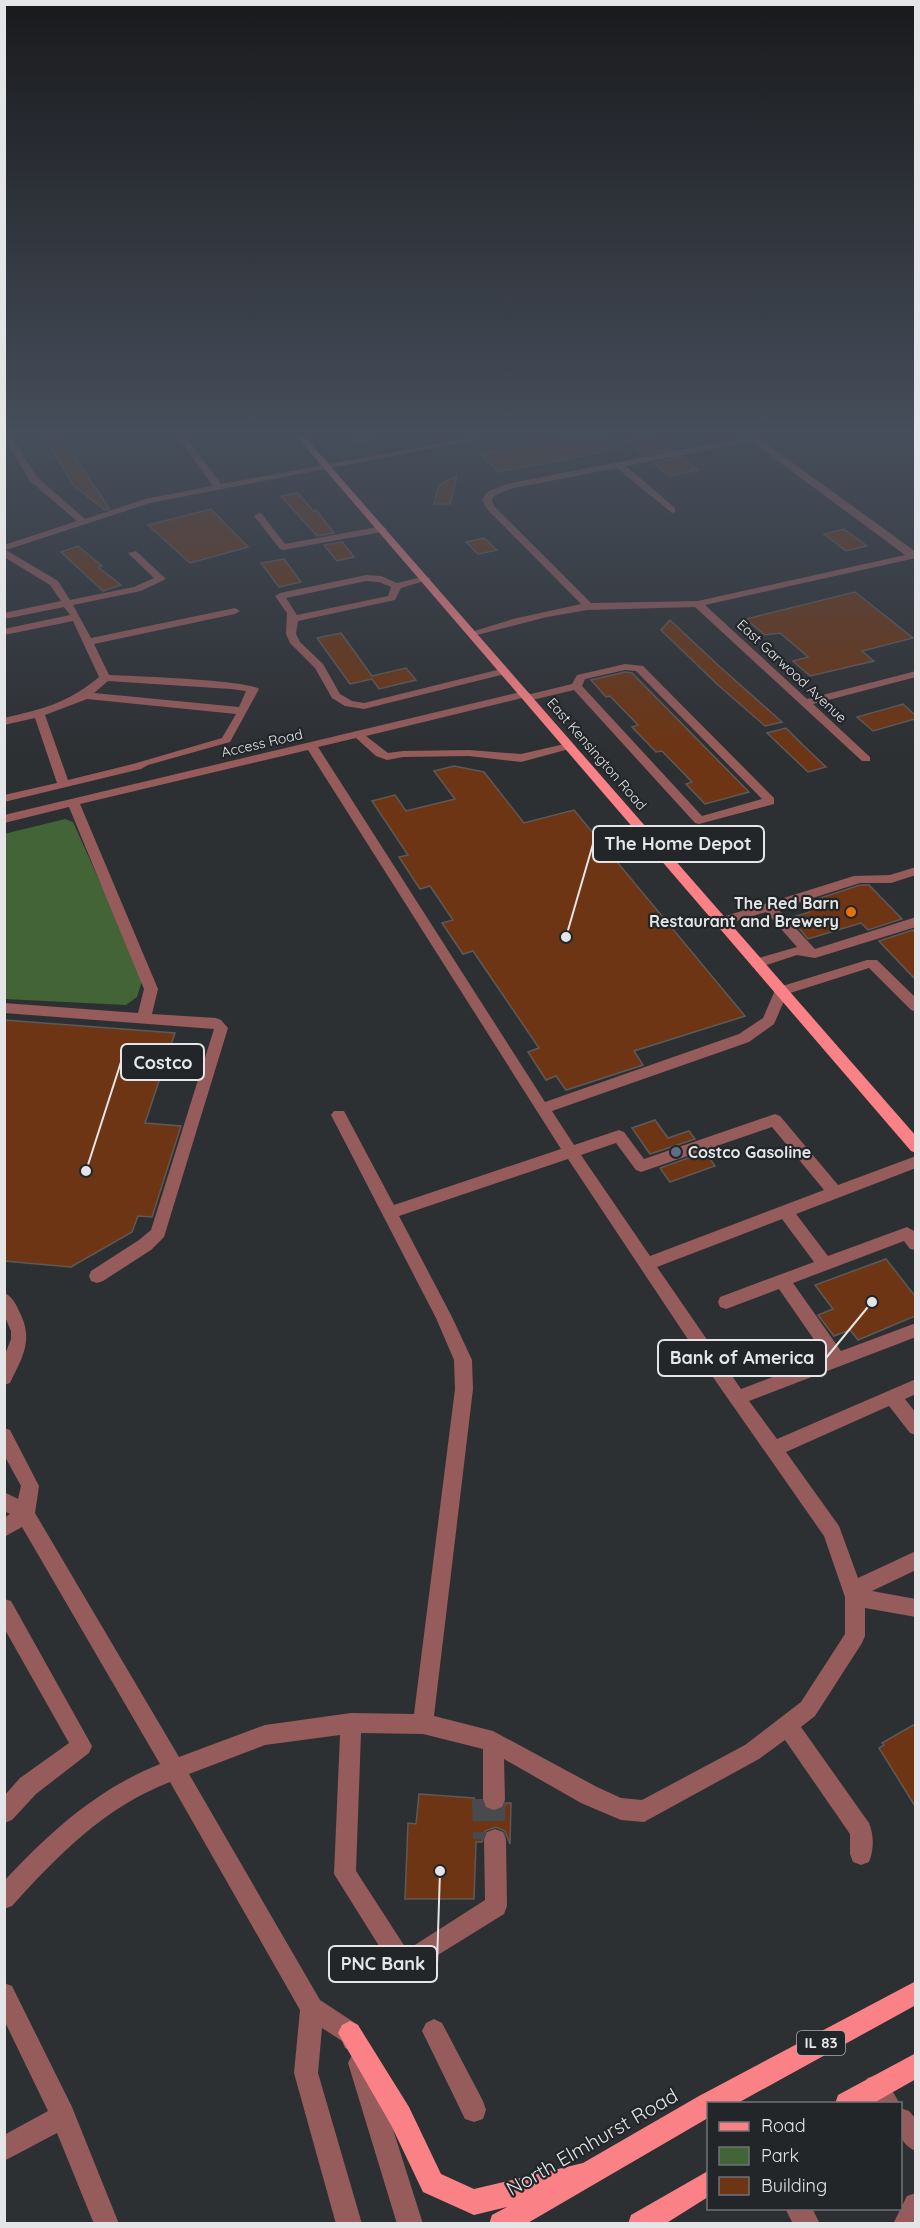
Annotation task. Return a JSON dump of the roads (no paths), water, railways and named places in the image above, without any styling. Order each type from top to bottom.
[{"type":"main road","name":"East Kensington Road","points":[[393,541],[915,1147]]},
{"type":"main road","name":"North Elmhurst Road","points":[[714,2102],[915,1992]]},
{"type":"main road","points":[[350,2033],[400,2116],[432,2183],[474,2202],[589,2174]]},
{"type":"main road","points":[[851,2102],[882,2095],[915,2065]]},
{"type":"main road","name":"North Elmhurst Road","points":[[501,2223],[707,2106]]},
{"type":"main road","points":[[640,2223],[707,2184]]},
{"type":"street","points":[[4,548],[24,541]]},
{"type":"street","points":[[279,541],[284,547],[317,541]]},
{"type":"street","points":[[524,541],[589,607]]},
{"type":"street","points":[[894,541],[914,556]]},
{"type":"street","points":[[4,553],[54,583],[76,617],[105,678]]},
{"type":"street","points":[[4,616],[137,589],[161,579],[133,553]]},
{"type":"street","points":[[473,633],[589,607],[629,603],[664,606],[699,604],[914,556]]},
{"type":"street","points":[[426,579],[396,586],[381,579],[366,578],[280,596],[294,619],[291,634],[295,644],[319,666],[336,696],[342,701],[364,706],[505,671]]},
{"type":"street","points":[[294,619],[391,598],[396,591],[396,586]]},
{"type":"street","name":"East Garwood Avenue","points":[[699,604],[866,759]]},
{"type":"street","points":[[88,642],[235,611]]},
{"type":"street","points":[[4,632],[76,617]]},
{"type":"street","name":"Access Road","points":[[4,819],[576,686],[582,676],[625,667],[639,668],[770,801],[699,820],[576,686]]},
{"type":"street","points":[[804,703],[915,674]]},
{"type":"street","points":[[4,722],[39,713],[84,695],[105,678],[253,689],[226,740],[144,763],[138,767],[4,799]]},
{"type":"street","points":[[84,695],[243,711]]},
{"type":"street","points":[[39,713],[63,784]]},
{"type":"street","points":[[359,735],[380,754],[387,756],[469,753],[521,758],[567,743]]},
{"type":"street","points":[[4,1898],[46,1852],[92,1812],[137,1784],[176,1771],[265,1735],[351,1723],[423,1724],[493,1740],[589,1795],[621,1809],[644,1811],[752,1752],[808,1709],[855,1636],[854,1594],[832,1532],[737,1398],[542,1109],[311,746]]},
{"type":"street","points":[[73,802],[151,989],[144,1018]]},
{"type":"street","points":[[721,922],[859,879],[891,879],[915,871]]},
{"type":"street","points":[[769,907],[810,953]]},
{"type":"street","points":[[756,963],[797,951],[815,954],[915,921]]},
{"type":"street","points":[[542,1109],[744,1038],[769,1021],[781,991],[872,963],[915,1007]]},
{"type":"street","points":[[16,1004],[144,1018],[216,1023],[221,1028],[158,1233],[145,1245],[97,1276]]},
{"type":"street","points":[[339,1115],[439,1308],[463,1360],[464,1389],[423,1724]]},
{"type":"street","points":[[390,1213],[619,1136],[641,1166],[775,1120],[835,1193]]},
{"type":"street","points":[[646,1264],[915,1162]]},
{"type":"street","points":[[785,1212],[824,1263]]},
{"type":"street","points":[[726,1302],[907,1233],[915,1244]]},
{"type":"street","points":[[782,1280],[838,1360]]},
{"type":"street","points":[[4,1300],[20,1325],[21,1334],[4,1378]]},
{"type":"street","points":[[737,1398],[915,1330]]},
{"type":"street","points":[[773,1449],[915,1386]]},
{"type":"street","points":[[892,1397],[915,1428]]},
{"type":"street","points":[[4,1436],[30,1486],[25,1515],[4,1529]]},
{"type":"street","points":[[4,1500],[25,1515],[312,2008],[350,2033],[410,2223]]},
{"type":"street","points":[[854,1594],[915,1560]]},
{"type":"street","points":[[854,1594],[915,1608]]},
{"type":"street","points":[[4,1608],[82,1746],[28,1786],[4,1812]]},
{"type":"street","points":[[351,1723],[345,1874],[404,1965],[496,1906],[495,1843]]},
{"type":"street","points":[[787,1725],[861,1831],[861,1854]]},
{"type":"street","points":[[493,1740],[494,1795]]},
{"type":"street","points":[[4,1994],[63,2116],[107,2223]]},
{"type":"street","points":[[312,2008],[306,2073],[349,2223]]},
{"type":"street","points":[[434,2031],[474,2110]]},
{"type":"street","points":[[4,2149],[63,2116]]},
{"type":"street","points":[[902,2123],[915,2139]]},
{"type":"street","points":[[905,2223],[915,2205]]},
{"type":"street","points":[[798,2210],[808,2223]]},
{"type":"tunnel","points":[[483,1799],[484,1839]]},
{"type":"tunnel","points":[[494,1799],[495,1840]]},
{"type":"place","name":"The Red Barn Restaurant and Brewery","points":[[851,912]]},
{"type":"place","name":"The Home Depot","points":[[566,937]]},
{"type":"place","name":"Costco Gasoline","points":[[676,1152]]},
{"type":"place","name":"Costco","points":[[86,1171]]},
{"type":"place","name":"Bank of America","points":[[872,1302]]},
{"type":"place","name":"PNC Bank","points":[[440,1871]]}]
